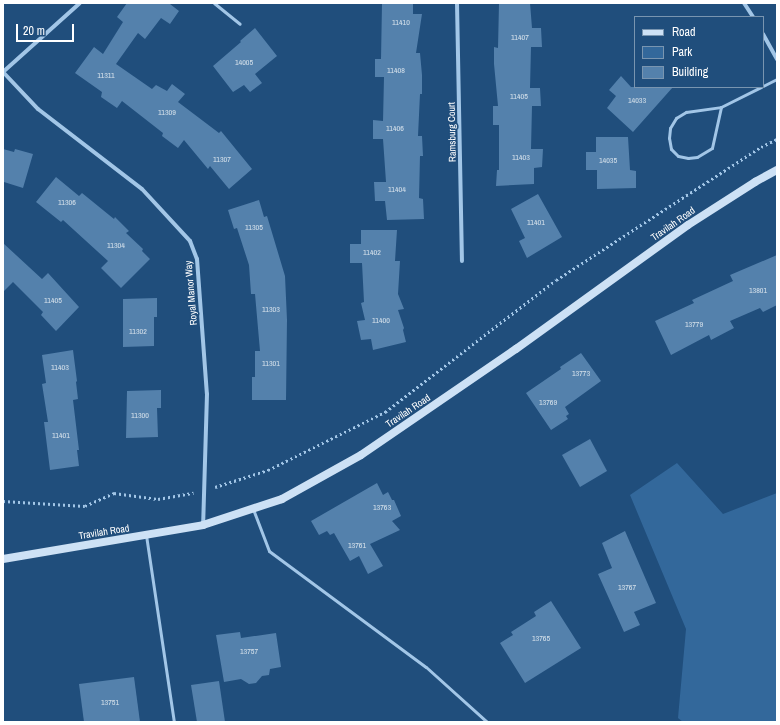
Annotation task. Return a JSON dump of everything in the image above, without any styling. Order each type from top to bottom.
[{"type":"main road","name":"Travilah Road","points":[[3,559],[203,525],[282,499],[361,455],[516,349],[688,225],[755,182],[777,170]]},
{"type":"street","points":[[3,72],[80,3]]},
{"type":"street","name":"Ramsburg Court","points":[[457,3],[462,261]]},
{"type":"street","points":[[744,3],[752,16]]},
{"type":"street","points":[[764,36],[777,59]]},
{"type":"street","name":"Royal Manor Way","points":[[3,72],[38,109],[142,189],[190,241],[197,259],[207,394],[203,525]]},
{"type":"lane","points":[[214,3],[240,24]]},
{"type":"lane","points":[[764,85],[777,79]]},
{"type":"lane","points":[[721,107],[712,148],[697,157],[688,158],[678,156],[671,149],[669,138],[670,128],[676,118],[686,112],[721,107],[758,88]]},
{"type":"lane","points":[[253,509],[269,551],[426,667],[487,722]]},
{"type":"lane","points":[[146,535],[174,722]]},
{"type":"path","points":[[3,501],[85,506],[114,493],[158,499],[204,491],[268,470],[385,412],[556,280],[761,147],[777,139]]},
{"type":"green space","points":[[677,463],[723,514],[777,493],[777,722],[683,722],[678,718],[686,629],[630,495]]},
{"type":"building","points":[[127,3],[171,3],[170,4],[179,11],[170,24],[161,18],[145,39],[138,33],[116,64],[152,89],[156,85],[167,91],[172,84],[185,94],[178,102],[219,133],[221,131],[252,169],[229,189],[210,166],[208,169],[184,140],[178,148],[162,136],[163,133],[122,101],[117,108],[101,97],[102,92],[75,73],[94,47],[103,54],[123,22],[117,17]]},
{"type":"building","points":[[382,3],[413,3],[413,14],[422,14],[416,53],[420,53],[422,75],[422,94],[420,94],[418,136],[422,136],[423,156],[420,156],[419,198],[423,199],[424,219],[387,220],[385,201],[375,201],[374,182],[386,182],[383,139],[373,139],[373,120],[383,121],[384,77],[375,77],[375,59],[381,59]]},
{"type":"building","points":[[499,3],[530,3],[532,28],[541,28],[542,47],[531,47],[530,88],[540,88],[541,106],[532,106],[531,149],[543,149],[542,167],[534,168],[534,184],[496,186],[497,170],[499,170],[499,125],[493,125],[493,106],[498,106],[494,47],[498,48]]},
{"type":"building","points":[[255,28],[277,56],[255,74],[262,83],[250,92],[244,85],[233,92],[213,66]]},
{"type":"building","points":[[621,76],[631,87],[634,88],[672,88],[633,132],[607,108],[616,96],[609,90]]},
{"type":"building","points":[[596,137],[628,137],[630,170],[636,171],[636,188],[597,189],[597,170],[586,170],[586,152],[596,152]]},
{"type":"building","points":[[3,149],[14,152],[15,149],[33,154],[23,188],[4,182]]},
{"type":"building","points":[[56,177],[79,196],[82,193],[114,219],[115,217],[129,231],[126,233],[143,249],[142,251],[150,259],[121,288],[101,268],[108,261],[63,220],[61,222],[36,202]]},
{"type":"building","points":[[538,194],[562,237],[527,258],[519,241],[525,238],[511,209]]},
{"type":"building","points":[[259,200],[264,217],[267,216],[285,276],[287,320],[286,400],[252,400],[252,377],[255,377],[255,351],[260,351],[255,294],[251,294],[249,265],[237,228],[234,229],[228,210]]},
{"type":"building","points":[[361,230],[397,230],[395,261],[400,261],[398,294],[404,309],[398,310],[404,328],[403,330],[406,342],[373,350],[371,339],[361,340],[357,321],[365,320],[361,303],[364,302],[362,263],[350,263],[350,244],[361,244]]},
{"type":"building","points":[[3,243],[42,279],[48,273],[79,307],[56,331],[41,315],[43,312],[13,282],[3,292]]},
{"type":"building","points":[[777,255],[777,305],[763,312],[760,308],[730,321],[734,328],[711,340],[709,335],[671,355],[655,321],[694,303],[692,300],[733,281],[730,275]]},
{"type":"building","points":[[157,298],[157,317],[154,317],[154,346],[123,347],[123,299]]},
{"type":"building","points":[[73,350],[78,399],[73,400],[79,450],[77,450],[79,466],[50,470],[44,422],[48,422],[42,384],[46,383],[42,355]]},
{"type":"building","points":[[581,353],[601,381],[565,407],[569,414],[566,416],[568,419],[551,430],[526,393]]},
{"type":"building","points":[[161,390],[161,408],[157,408],[158,437],[126,438],[127,391]]},
{"type":"building","points":[[590,439],[607,471],[580,487],[562,455]]},
{"type":"building","points":[[377,483],[383,495],[388,492],[392,500],[394,500],[401,516],[392,521],[400,530],[370,544],[383,566],[368,574],[359,556],[350,561],[334,533],[330,535],[327,531],[319,535],[311,521]]},
{"type":"building","points":[[625,531],[656,603],[634,612],[640,625],[624,632],[598,574],[612,568],[602,543]]},
{"type":"building","points":[[551,601],[581,648],[525,683],[500,643],[513,635],[511,632],[536,616],[534,612]]},
{"type":"building","points":[[240,632],[241,638],[276,633],[281,667],[270,669],[269,675],[262,676],[256,683],[249,684],[241,679],[224,682],[216,635]]},
{"type":"building","points":[[134,677],[140,722],[84,722],[79,684]]},
{"type":"building","points":[[219,681],[225,722],[197,722],[191,685]]}]
